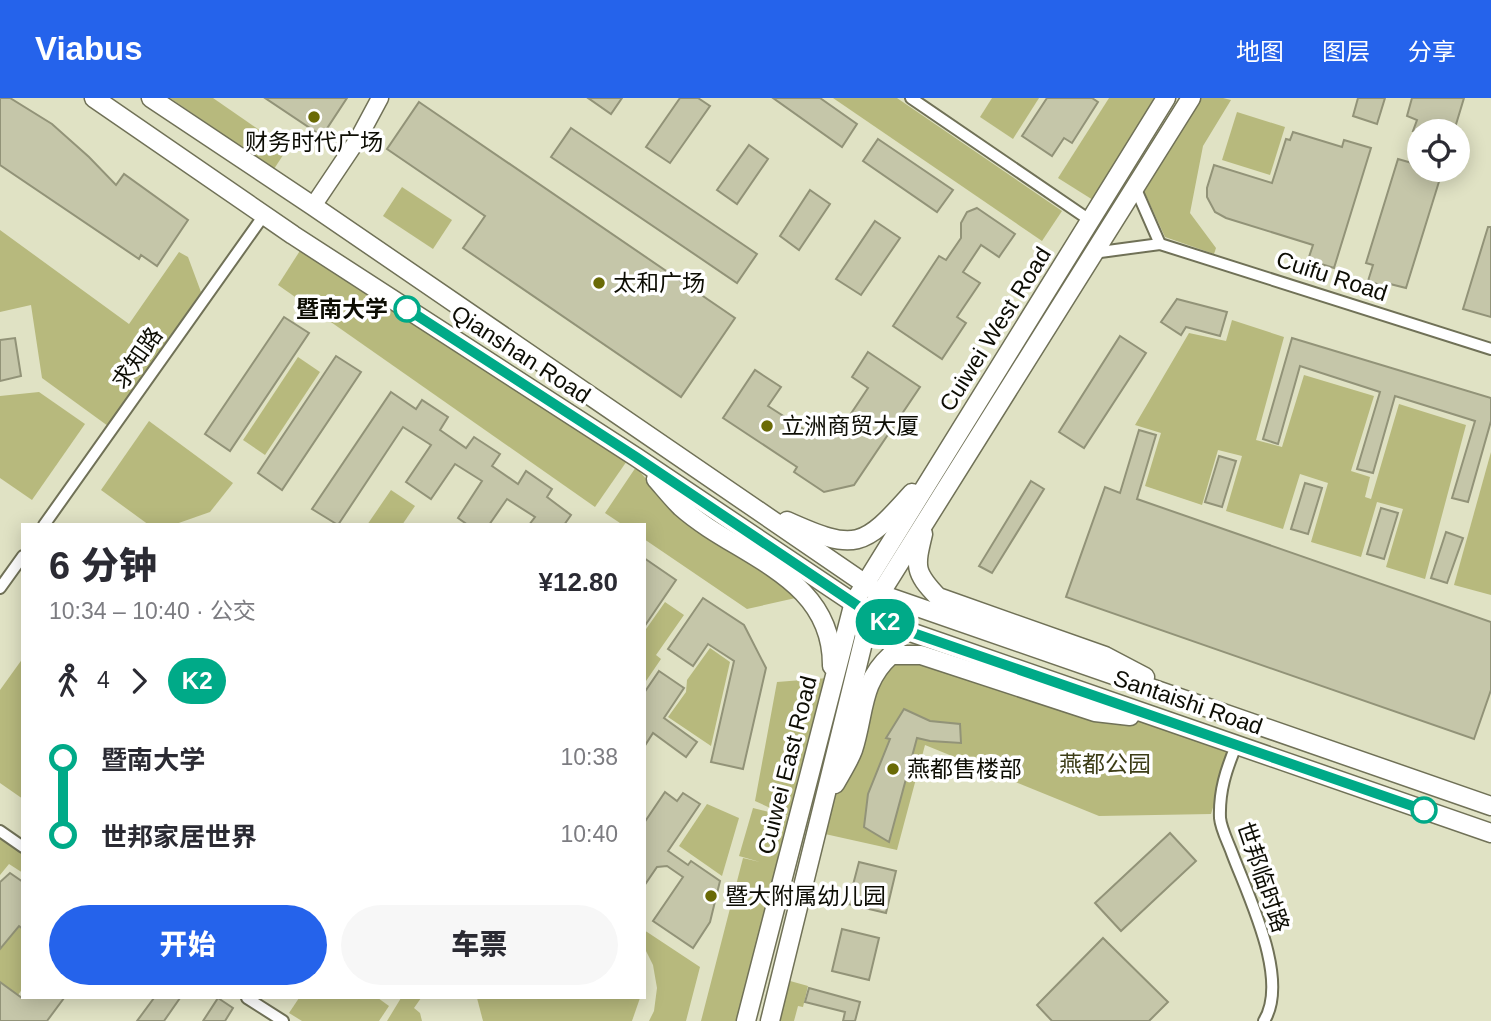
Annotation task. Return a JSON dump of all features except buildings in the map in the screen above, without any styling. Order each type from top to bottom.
[{"type":"main road","name":"Qianshan Road","points":[[94,98],[264,215],[854,602]]},
{"type":"main road","name":"Qianshan Road","points":[[151,98],[872,589]]},
{"type":"main road","name":"Cuiwei West Road","points":[[872,589],[948,451],[1166,98]]},
{"type":"main road","points":[[1135,187],[1191,98]]},
{"type":"main road","name":"Cuiwei West Road","points":[[872,589],[926,520],[1135,187]]},
{"type":"main road","points":[[746,503],[822,537],[848,541],[869,536],[883,525],[948,451]]},
{"type":"main road","points":[[636,457],[682,507],[802,589],[823,618],[832,653],[832,687]]},
{"type":"main road","points":[[926,520],[918,555],[920,578],[938,597],[1105,656],[1195,703]]},
{"type":"main road","name":"Cuiwei East Road","points":[[746,1021],[854,602],[872,589]]},
{"type":"main road","name":"Cuiwei East Road","points":[[770,1021],[870,614],[872,589]]},
{"type":"main road","name":"Santaishi Road","points":[[872,589],[1491,806]]},
{"type":"main road","name":"Santaishi Road","points":[[854,602],[893,626],[1491,833]]},
{"type":"main road","points":[[823,805],[852,751],[869,684],[877,668],[891,655],[921,655],[1094,712],[1162,719]]},
{"type":"street","points":[[313,206],[358,139],[380,98]]},
{"type":"street","points":[[911,98],[1091,221]]},
{"type":"street","points":[[1093,253],[1160,244],[1135,187]]},
{"type":"street","name":"求知路","points":[[45,523],[264,215]]},
{"type":"street","name":"Cuifu Road","points":[[1160,244],[1491,349]]},
{"type":"street","points":[[0,587],[21,558]]},
{"type":"street","name":"世邦临时路","points":[[1236,746],[1222,778],[1220,820],[1261,930],[1272,971],[1272,1009],[1264,1021]]},
{"type":"street","points":[[0,831],[21,846]]},
{"type":"street","points":[[249,999],[283,1021]]},
{"type":"green space","points":[[170,98],[213,98],[287,149],[274,169]]},
{"type":"green space","points":[[833,98],[897,98],[1062,211],[1042,241]]},
{"type":"green space","points":[[992,98],[1039,98],[1013,139],[980,117]]},
{"type":"green space","points":[[1109,98],[1158,98],[1093,200],[1058,178]]},
{"type":"green space","points":[[1198,98],[1231,100],[1203,146],[1190,213],[1216,248],[1214,254],[1165,237],[1143,189]]},
{"type":"green space","points":[[1237,112],[1285,127],[1270,175],[1222,160]]},
{"type":"green space","points":[[402,187],[452,220],[433,249],[383,216]]},
{"type":"green space","points":[[0,230],[129,324],[179,252],[188,257],[201,292],[108,426],[42,378],[31,305],[0,312]]},
{"type":"green space","points":[[303,246],[629,458],[595,507],[278,285]]},
{"type":"green space","points":[[1232,320],[1284,337],[1256,440],[1282,447],[1304,375],[1374,396],[1351,471],[1370,477],[1365,497],[1371,499],[1399,404],[1466,425],[1425,579],[1386,567],[1403,509],[1377,502],[1361,557],[1311,542],[1328,483],[1300,474],[1283,529],[1226,511],[1242,456],[1218,450],[1202,505],[1145,486],[1161,433],[1135,425],[1189,333],[1226,341]]},
{"type":"green space","points":[[298,357],[320,372],[265,455],[243,440]]},
{"type":"green space","points":[[39,392],[85,424],[32,500],[0,478],[0,396]]},
{"type":"green space","points":[[149,421],[233,483],[210,512],[179,523],[146,523],[101,490]]},
{"type":"green space","points":[[1491,452],[1491,595],[1454,585]]},
{"type":"green space","points":[[636,467],[673,511],[800,597],[747,609],[646,540],[646,523],[620,523],[605,513]]},
{"type":"green space","points":[[391,490],[415,506],[403,523],[368,523]]},
{"type":"green space","points":[[665,602],[684,615],[656,655],[661,659],[646,681],[646,629]]},
{"type":"green space","points":[[710,648],[730,662],[711,746],[668,717],[686,692],[687,680]]},
{"type":"green space","name":"燕都公园","points":[[891,655],[1162,719],[1236,746],[1211,814],[1099,816],[925,745],[897,850],[816,832],[869,684]]},
{"type":"green space","points":[[21,661],[21,798],[0,783],[0,690]]},
{"type":"green space","points":[[828,678],[739,1021],[701,1021],[743,858],[760,862],[739,856],[753,808],[790,817],[755,801],[777,682]]},
{"type":"green space","points":[[707,804],[739,818],[722,876],[679,846]]},
{"type":"green space","points":[[0,838],[21,852],[21,872],[9,864],[0,875]]},
{"type":"green space","points":[[19,926],[21,928],[21,991],[18,995],[0,982],[0,949]]},
{"type":"green space","points":[[646,931],[700,967],[686,1021],[649,1021],[654,1011],[657,988],[653,965],[646,951]]},
{"type":"green space","points":[[783,979],[808,986],[803,1007],[798,1006],[794,1021],[773,1021]]},
{"type":"green space","points":[[298,999],[379,999],[389,1006],[379,1021],[302,1021],[289,1013]]},
{"type":"green space","points":[[400,999],[420,999],[414,1008],[420,1013],[422,1021],[387,1021]]},
{"type":"green space","points":[[477,999],[640,999],[632,1021],[483,1021]]},
{"type":"bus line","name":"K2","points":[[407,309],[636,457],[870,614],[893,626],[1424,810]]},
{"type":"place","name":"财务时代广场","points":[[314,117]]},
{"type":"place","name":"太和广场","points":[[599,283]]},
{"type":"place","name":"暨南大学","points":[[407,309]]},
{"type":"place","name":"立洲商贸大厦","points":[[767,426]]},
{"type":"place","name":"燕都售楼部","points":[[893,769]]},
{"type":"place","name":"暨大附属幼儿园","points":[[711,896]]}]
